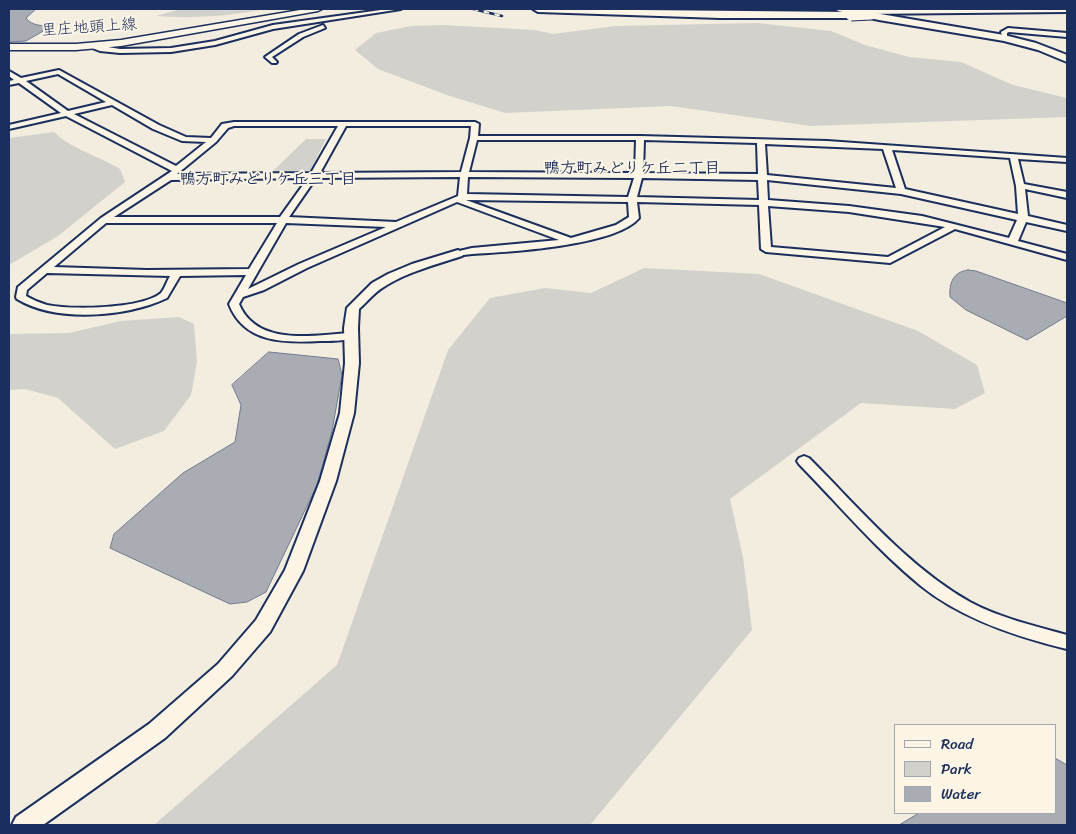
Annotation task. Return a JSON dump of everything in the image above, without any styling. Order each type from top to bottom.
[{"type":"highway","points":[[538,9],[720,15],[853,12]]},
{"type":"highway","points":[[613,9],[853,12],[1067,11]]},
{"type":"main road","name":"里庄地頭上線","points":[[9,47],[90,46],[145,40],[318,9]]},
{"type":"main road","points":[[853,12],[1005,39],[1047,49],[1067,59]]},
{"type":"street","points":[[90,46],[100,49],[160,52],[215,43],[273,27],[398,9]]},
{"type":"street","points":[[274,62],[268,57],[300,35],[330,26],[330,20]]},
{"type":"street","points":[[1005,39],[1004,32],[1008,30],[1067,35]]},
{"type":"street","points":[[9,83],[59,72],[156,127],[185,139],[213,140]]},
{"type":"street","points":[[9,73],[68,114],[177,170]]},
{"type":"street","points":[[9,127],[22,126],[111,103]]},
{"type":"street","points":[[9,116],[22,126]]},
{"type":"street","points":[[344,123],[314,174],[251,272],[234,304],[242,320],[262,333],[286,339],[351,336]]},
{"type":"street","points":[[176,272],[164,295],[150,302],[95,311],[52,309],[38,306],[21,297],[22,289],[44,270],[104,220],[169,177],[213,140],[225,126],[234,124],[344,123],[475,124],[474,138],[464,174],[460,198]]},
{"type":"street","points":[[474,138],[640,138],[827,144],[1067,160]]},
{"type":"street","points":[[24,825],[157,731],[225,670],[263,626],[294,572],[328,481],[346,413],[352,363],[353,308],[376,286],[416,267],[472,251],[536,248],[572,242],[630,222],[634,218],[632,199],[639,174],[640,138]]},
{"type":"street","points":[[761,142],[766,249],[890,260],[954,226]]},
{"type":"street","points":[[887,148],[901,191]]},
{"type":"street","points":[[1013,155],[1020,186],[1022,217],[1013,241]]},
{"type":"street","points":[[169,177],[314,174],[639,174],[762,177],[901,191],[1067,228]]},
{"type":"street","points":[[1020,186],[1067,195]]},
{"type":"street","points":[[460,198],[572,242]]},
{"type":"street","points":[[240,295],[260,288],[303,266],[460,198],[632,199],[764,203],[849,210],[954,226],[1067,257]]},
{"type":"street","points":[[104,220],[283,220],[398,224]]},
{"type":"street","points":[[44,270],[251,272]]},
{"type":"street","points":[[804,461],[880,538],[927,582],[966,607],[1016,628],[1067,642]]},
{"type":"green space","points":[[180,9],[266,9],[211,16],[156,16]]},
{"type":"green space","points":[[757,23],[831,31],[865,45],[909,57],[961,62],[1013,85],[1067,98],[1067,117],[811,126],[671,106],[505,113],[447,95],[378,69],[355,50],[376,33],[411,26],[443,25],[535,30],[553,34],[615,26]]},
{"type":"green space","points":[[54,132],[77,148],[120,169],[125,182],[58,236],[9,265],[9,138]]},
{"type":"green space","points":[[306,139],[326,139],[310,171],[273,171]]},
{"type":"green space","points":[[644,268],[759,274],[918,331],[977,365],[985,393],[955,409],[861,403],[730,499],[743,557],[752,630],[590,825],[154,825],[337,665],[448,350],[490,298],[545,288],[591,293]]},
{"type":"green space","points":[[179,317],[194,324],[197,362],[191,395],[164,431],[115,449],[58,398],[25,389],[9,390],[9,334],[69,333],[121,321]]},
{"type":"water","points":[[9,9],[36,9],[26,18],[28,21],[38,25],[52,26],[26,41],[9,42]]},
{"type":"water","points":[[968,270],[976,271],[1067,303],[1067,316],[1027,340],[966,310],[950,297],[950,287],[955,276]]},
{"type":"water","points":[[269,352],[338,359],[342,375],[332,431],[317,485],[266,592],[247,602],[230,604],[110,548],[114,534],[183,473],[235,442],[241,405],[232,385]]},
{"type":"water","points":[[1056,759],[1067,765],[1067,825],[899,825],[917,814],[1056,814]]},
{"type":"railway","points":[[473,9],[502,16]]},
{"type":"district","name":"鴨方町みどりケ丘二丁目","points":[[632,169]]},
{"type":"district","name":"鴨方町みどりケ丘三丁目","points":[[268,180]]}]
